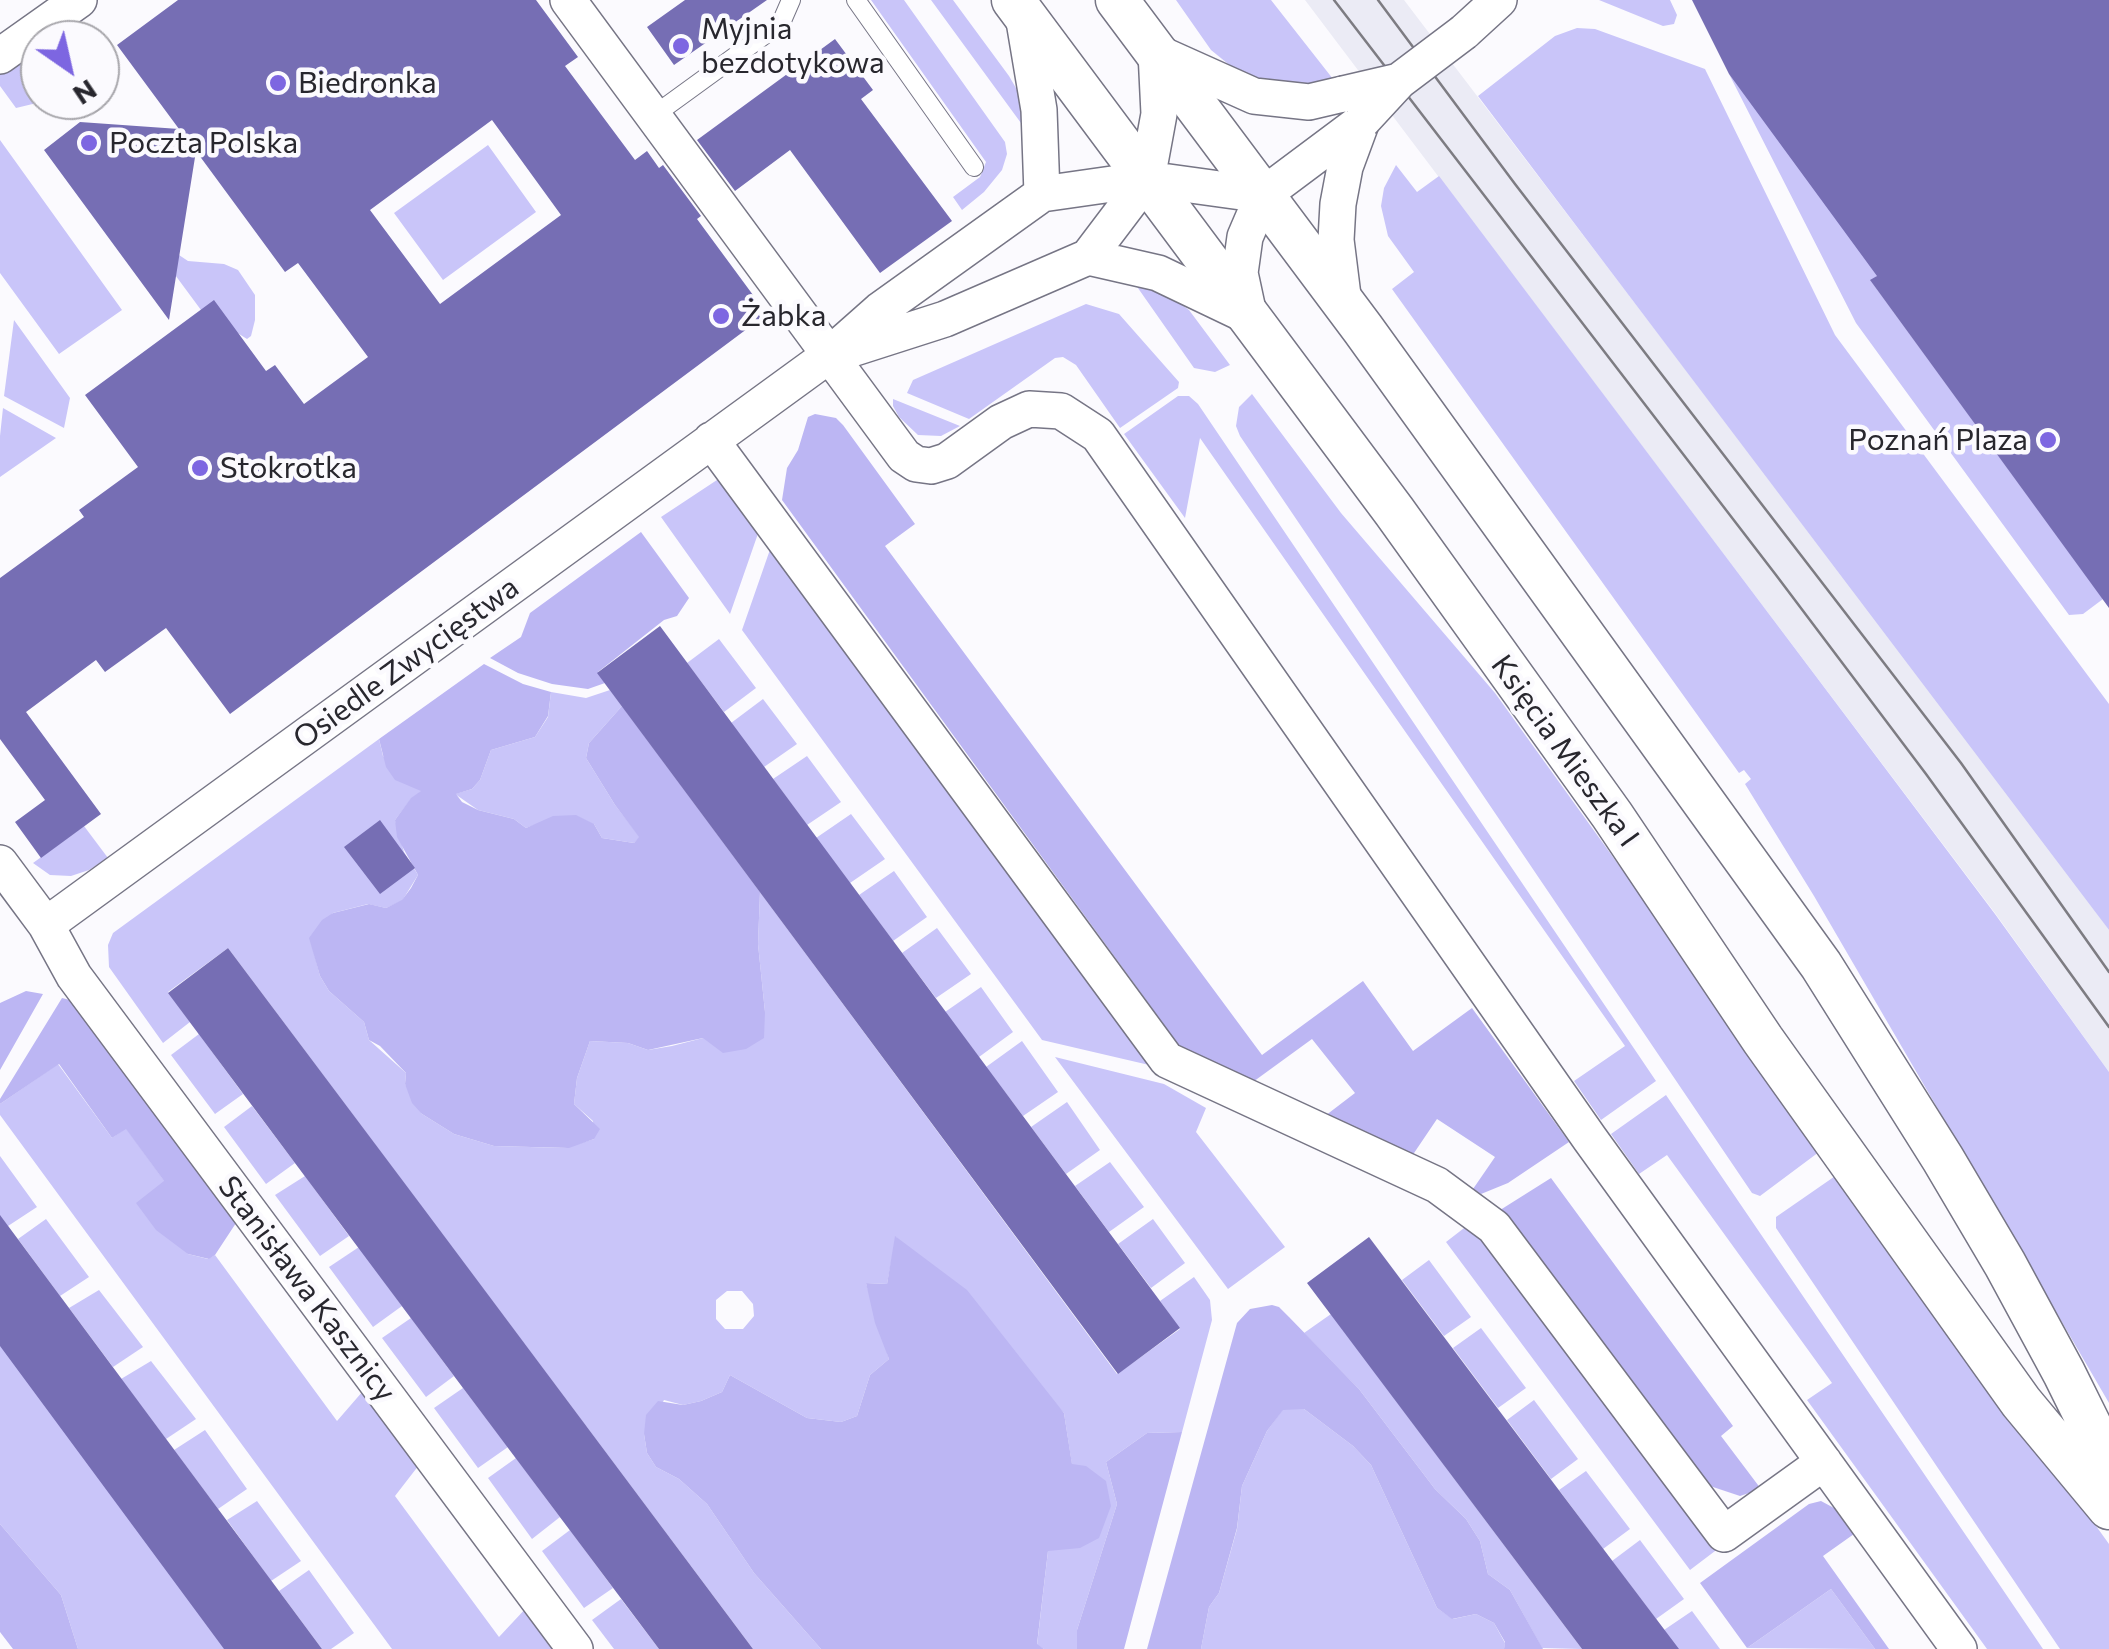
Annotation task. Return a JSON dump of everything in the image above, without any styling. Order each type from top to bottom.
[{"type":"street","points":[[0,56],[79,0]]},
{"type":"street","points":[[568,0],[888,438],[916,464],[931,466],[947,461],[1001,422],[1029,409],[1061,411],[1098,435],[1590,1138],[1959,1649]]},
{"type":"street","points":[[1117,0],[1344,304],[1830,979],[1996,1249],[2109,1464]]},
{"type":"street","points":[[1250,318],[1240,273],[1244,237],[1263,195],[1352,108],[1399,81],[1499,0]]},
{"type":"street","points":[[1018,7],[1040,110],[1042,194],[1146,179],[1263,195]]},
{"type":"street","name":"Księcia Mieszka I","points":[[1018,7],[1394,511],[1612,815],[1763,1040],[2022,1402],[2109,1508]]},
{"type":"street","points":[[1156,52],[1254,96],[1352,108]]},
{"type":"street","points":[[1156,52],[1160,114],[1146,179],[1088,257],[1158,273],[1250,318]]},
{"type":"street","points":[[1344,304],[1336,240],[1352,108]]},
{"type":"street","name":"Osiedle Zwycięstwa","points":[[46,924],[828,356],[880,310],[1042,194]]},
{"type":"street","name":"Osiedle Zwycięstwa","points":[[828,356],[945,320],[1088,257]]},
{"type":"street","points":[[711,440],[1167,1060],[1437,1185],[1494,1227],[1724,1534],[1824,1462]]},
{"type":"street","points":[[0,862],[46,924]]},
{"type":"street","name":"Stanisława Kasznicy","points":[[46,924],[74,976],[575,1649]]},
{"type":"lane","points":[[653,116],[782,23],[791,0]]},
{"type":"lane","points":[[856,0],[974,168]]},
{"type":"shaded area","points":[[871,0],[904,0],[1005,142],[1007,154],[1002,170],[962,210],[953,197],[980,177],[986,162]]},
{"type":"shaded area","points":[[931,0],[953,0],[1009,76],[1020,95],[1029,134]]},
{"type":"shaded area","points":[[1176,0],[1271,0],[1333,79],[1297,89],[1243,76],[1211,50]]},
{"type":"shaded area","points":[[1305,0],[1404,0],[2062,864],[2109,930],[2109,1072],[1995,913]]},
{"type":"shaded area","points":[[1599,0],[1670,0],[1677,15],[1674,24],[1663,26]]},
{"type":"shaded area","points":[[1577,28],[1595,29],[1705,69],[1835,335],[2109,704],[2109,930],[1478,96],[1555,36]]},
{"type":"shaded area","points":[[20,60],[20,107],[16,108],[0,86],[0,74]]},
{"type":"shaded area","points":[[1729,74],[1882,272],[1871,281],[2103,599],[2083,614],[2069,615],[1856,323]]},
{"type":"shaded area","points":[[0,140],[122,310],[59,354],[0,273]]},
{"type":"shaded area","points":[[488,145],[536,212],[443,280],[394,213]]},
{"type":"shaded area","points":[[1396,165],[1417,192],[1439,176],[1995,914],[2109,1072],[2109,1403],[1745,784],[1751,779],[1744,770],[1739,773],[1392,289],[1414,272],[1388,236],[1381,206],[1384,188]]},
{"type":"shaded area","points":[[179,255],[188,261],[224,264],[238,270],[255,295],[251,336],[247,339],[201,310],[167,264]]},
{"type":"shaded area","points":[[1133,281],[1164,292],[1189,310],[1230,365],[1215,372],[1194,368]]},
{"type":"shaded area","points":[[1086,304],[1119,314],[1179,382],[1178,388],[1120,428],[1076,365],[1063,357],[1055,358],[969,419],[907,393],[913,380]]},
{"type":"shaded area","points":[[14,320],[70,398],[64,428],[4,396]]},
{"type":"shaded area","points":[[1252,394],[1341,513],[1495,693],[1823,1149],[1760,1196],[1752,1193],[1240,436],[1236,426],[1239,407]]},
{"type":"shaded area","points":[[1178,396],[1189,396],[1198,404],[1656,1081],[1601,1120],[1574,1081],[1625,1046],[1200,438],[1185,518],[1124,434]]},
{"type":"shaded area","points":[[893,399],[960,426],[941,436],[918,435],[899,417]]},
{"type":"shaded area","points":[[3,408],[56,438],[0,477],[0,436]]},
{"type":"shaded area","points":[[815,414],[836,418],[843,425],[915,524],[885,546],[1262,1055],[1363,981],[1413,1051],[1472,1008],[1569,1142],[1508,1183],[1481,1194],[1473,1189],[1495,1157],[1437,1119],[1412,1156],[1321,1119],[1355,1093],[1312,1039],[1246,1087],[1181,1048],[782,500],[787,468],[798,450],[808,417]]},
{"type":"shaded area","points":[[720,478],[761,525],[730,614],[661,517]]},
{"type":"shaded area","points":[[641,532],[689,598],[677,616],[664,620],[598,672],[605,683],[588,689],[552,684],[518,673],[490,658],[521,637],[530,613]]},
{"type":"shaded area","points":[[773,541],[1162,1068],[1042,1040],[742,630]]},
{"type":"shaded area","points":[[719,639],[756,688],[724,712],[687,663]]},
{"type":"shaded area","points":[[484,664],[523,684],[551,692],[548,716],[535,737],[491,750],[480,780],[472,789],[456,794],[462,802],[514,819],[526,828],[553,816],[576,815],[594,824],[602,838],[634,843],[639,837],[586,758],[589,743],[622,706],[760,892],[758,944],[764,1038],[746,1049],[723,1053],[703,1038],[648,1050],[628,1043],[590,1041],[577,1078],[574,1104],[600,1129],[594,1139],[569,1148],[494,1146],[454,1134],[422,1114],[412,1103],[405,1084],[406,1073],[369,1040],[364,1022],[329,991],[320,976],[309,938],[322,920],[333,913],[369,904],[386,908],[402,900],[411,888],[418,875],[397,837],[395,820],[421,791],[395,780],[386,767],[379,739]]},
{"type":"shaded area","points":[[610,690],[622,706],[589,743],[586,758],[640,837],[634,843],[602,838],[594,824],[537,824],[526,828],[514,819],[478,810],[455,794],[472,789],[480,780],[491,750],[535,737],[548,717],[551,692],[586,698]]},
{"type":"shaded area","points":[[763,699],[797,744],[764,767],[731,723]]},
{"type":"shaded area","points":[[379,739],[383,756],[422,791],[395,820],[404,852],[418,875],[402,901],[386,908],[368,904],[333,913],[310,938],[320,976],[329,991],[364,1022],[369,1040],[406,1073],[405,1084],[422,1114],[454,1134],[494,1146],[565,1148],[594,1139],[593,1121],[574,1104],[577,1078],[590,1041],[628,1043],[648,1050],[703,1038],[765,1012],[758,944],[760,892],[1117,1374],[1180,1329],[1160,1301],[1194,1277],[1210,1300],[1212,1320],[1182,1432],[1147,1433],[1106,1462],[1117,1504],[1077,1630],[1077,1649],[1044,1649],[1037,1645],[1048,1551],[1072,1465],[1064,1413],[896,1237],[887,1284],[866,1283],[889,1359],[870,1375],[857,1416],[841,1422],[807,1418],[730,1375],[722,1392],[701,1401],[683,1405],[664,1400],[644,1434],[647,1453],[656,1467],[679,1479],[707,1504],[754,1573],[821,1649],[753,1649],[228,948],[168,992],[190,1022],[163,1043],[109,967],[108,945],[113,933]],"holes":[[[727,1291],[742,1291],[753,1304],[754,1316],[743,1329],[725,1329],[716,1319],[716,1300]]]},
{"type":"shaded area","points":[[807,756],[841,802],[807,825],[773,779]]},
{"type":"shaded area","points":[[851,814],[885,859],[850,883],[816,838]]},
{"type":"shaded area","points":[[84,826],[108,858],[71,876],[50,875],[33,863]]},
{"type":"shaded area","points":[[894,871],[927,917],[893,941],[859,895]]},
{"type":"shaded area","points":[[937,928],[971,974],[936,998],[902,953]]},
{"type":"shaded area","points":[[981,987],[1013,1032],[979,1057],[945,1012]]},
{"type":"shaded area","points":[[26,991],[43,994],[0,1070],[0,1003]]},
{"type":"shaded area","points":[[62,998],[70,1000],[238,1220],[209,1259],[188,1254],[156,1230],[136,1203],[164,1181],[126,1129],[112,1138],[59,1064],[0,1104]]},
{"type":"shaded area","points":[[199,1034],[243,1094],[215,1114],[171,1055]]},
{"type":"shaded area","points":[[1022,1041],[1058,1092],[1023,1116],[986,1067]]},
{"type":"shaded area","points":[[1055,1057],[1164,1084],[1206,1108],[1196,1132],[1285,1247],[1228,1289]]},
{"type":"shaded area","points":[[58,1064],[112,1138],[126,1128],[165,1182],[188,1254],[208,1259],[215,1255],[337,1421],[363,1391],[419,1465],[395,1496],[499,1637],[527,1607],[558,1649],[392,1649],[0,1115],[0,1104]]},
{"type":"shaded area","points":[[1666,1095],[2043,1649],[1987,1649],[1807,1400],[1832,1383],[1667,1155],[1639,1174],[1611,1134]]},
{"type":"shaded area","points":[[1067,1102],[1100,1150],[1066,1174],[1031,1127]]},
{"type":"shaded area","points":[[252,1106],[295,1163],[266,1184],[224,1127]]},
{"type":"shaded area","points":[[0,1156],[37,1207],[8,1226],[0,1216]]},
{"type":"shaded area","points":[[1110,1162],[1144,1207],[1109,1232],[1075,1186]]},
{"type":"shaded area","points":[[1841,1172],[2109,1544],[2109,1649],[2060,1649],[1776,1228],[1776,1217]]},
{"type":"shaded area","points":[[305,1176],[349,1236],[320,1256],[275,1195]]},
{"type":"shaded area","points":[[1551,1178],[1733,1426],[1721,1436],[1761,1489],[1740,1496],[1710,1486],[1497,1212]]},
{"type":"shaded area","points":[[46,1219],[89,1277],[60,1296],[18,1239]]},
{"type":"shaded area","points":[[1153,1219],[1185,1263],[1151,1288],[1118,1244]]},
{"type":"shaded area","points":[[1468,1225],[1476,1229],[1719,1548],[1690,1570],[1446,1242]]},
{"type":"shaded area","points":[[895,1236],[967,1290],[1064,1413],[1072,1464],[1086,1466],[1106,1481],[1111,1506],[1099,1538],[1080,1548],[1048,1551],[1037,1644],[1044,1649],[821,1649],[754,1573],[707,1504],[679,1479],[656,1467],[647,1453],[646,1415],[658,1401],[683,1405],[701,1401],[722,1392],[730,1375],[807,1418],[841,1422],[857,1416],[870,1375],[889,1359],[866,1283],[887,1284]]},
{"type":"shaded area","points":[[359,1247],[402,1306],[373,1327],[329,1267]]},
{"type":"shaded area","points":[[1429,1260],[1471,1317],[1444,1336],[1402,1280]]},
{"type":"shaded area","points":[[99,1290],[143,1347],[113,1367],[69,1308]]},
{"type":"shaded area","points":[[1279,1307],[1359,1389],[1435,1489],[1466,1519],[1480,1541],[1488,1574],[1510,1590],[1543,1649],[1504,1649],[1505,1642],[1494,1623],[1476,1614],[1452,1619],[1437,1608],[1371,1465],[1353,1446],[1304,1409],[1283,1410],[1267,1431],[1242,1486],[1237,1528],[1219,1593],[1209,1607],[1201,1649],[1147,1649],[1237,1323],[1250,1309]]},
{"type":"shaded area","points":[[1331,1314],[1582,1649],[1542,1648],[1510,1590],[1488,1574],[1480,1541],[1466,1519],[1435,1489],[1359,1389],[1304,1333]]},
{"type":"shaded area","points":[[411,1318],[454,1376],[426,1397],[382,1338]]},
{"type":"shaded area","points":[[1481,1328],[1526,1388],[1498,1408],[1453,1348]]},
{"type":"shaded area","points":[[0,1344],[225,1649],[78,1649],[61,1595],[0,1524]]},
{"type":"shaded area","points":[[151,1361],[196,1419],[166,1439],[121,1379]]},
{"type":"shaded area","points":[[463,1388],[508,1447],[478,1468],[434,1408]]},
{"type":"shaded area","points":[[1534,1400],[1578,1459],[1551,1479],[1507,1420]]},
{"type":"shaded area","points":[[1283,1409],[1304,1409],[1353,1446],[1371,1465],[1437,1608],[1453,1619],[1476,1614],[1494,1623],[1505,1643],[1504,1649],[1201,1649],[1209,1607],[1219,1593],[1237,1529],[1242,1486],[1267,1431]]},
{"type":"shaded area","points":[[205,1430],[247,1489],[218,1509],[174,1450]]},
{"type":"shaded area","points":[[1182,1432],[1124,1649],[1077,1649],[1077,1630],[1117,1504],[1106,1462],[1147,1433]]},
{"type":"shaded area","points":[[516,1458],[560,1517],[532,1539],[488,1478]]},
{"type":"shaded area","points":[[1586,1471],[1630,1529],[1603,1549],[1559,1490]]},
{"type":"shaded area","points":[[257,1501],[301,1561],[271,1581],[227,1520]]},
{"type":"shaded area","points":[[1821,1501],[1834,1508],[1854,1534],[1823,1556],[1889,1649],[1875,1649],[1831,1589],[1747,1648],[1700,1583],[1809,1504]]},
{"type":"shaded area","points":[[0,1524],[61,1595],[78,1649],[13,1649],[0,1632]]},
{"type":"shaded area","points":[[570,1530],[613,1588],[584,1608],[542,1551]]},
{"type":"shaded area","points":[[1640,1540],[1684,1599],[1656,1619],[1612,1561]]},
{"type":"shaded area","points":[[309,1570],[354,1633],[331,1649],[322,1649],[279,1591]]},
{"type":"shaded area","points":[[1831,1589],[1875,1649],[1747,1648]]},
{"type":"shaded area","points":[[621,1599],[659,1649],[614,1649],[592,1620]]},
{"type":"shaded area","points":[[1692,1611],[1720,1649],[1678,1649],[1664,1630]]},
{"type":"building","points":[[178,0],[536,0],[578,57],[565,66],[635,160],[647,151],[659,168],[663,165],[701,216],[697,219],[767,314],[230,714],[166,628],[105,672],[96,660],[26,712],[101,814],[41,858],[15,822],[45,800],[0,739],[0,578],[84,517],[79,510],[138,467],[85,395],[214,300],[266,371],[275,365],[304,404],[368,357],[298,263],[285,272],[196,151],[169,320],[44,150],[80,122],[179,129],[120,49],[120,43]],"holes":[[[492,120],[561,215],[440,304],[370,210]]]},
{"type":"building","name":"Myjnia bezdotykowa","points":[[685,0],[767,0],[674,65],[647,27]]},
{"type":"building","points":[[1692,0],[2109,0],[2109,608],[1870,280],[1877,276],[1729,74]]},
{"type":"building","points":[[835,39],[873,90],[861,99],[952,221],[880,273],[790,150],[735,191],[697,140]]},
{"type":"building","points":[[660,626],[1180,1328],[1118,1374],[597,673]]},
{"type":"building","points":[[380,820],[415,868],[380,894],[344,847]]},
{"type":"building","points":[[228,948],[753,1649],[659,1649],[463,1388],[168,993]]},
{"type":"building","points":[[0,1215],[322,1649],[224,1649],[0,1346]]},
{"type":"building","points":[[1369,1237],[1679,1649],[1582,1649],[1307,1283]]},
{"type":"tram line","points":[[1334,0],[1776,575],[2109,1027]]},
{"type":"tram line","points":[[1378,0],[1961,763],[2109,972]]},
{"type":"place","name":"Myjnia bezdotykowa","points":[[681,46]]},
{"type":"place","name":"Biedronka","points":[[278,83]]},
{"type":"place","name":"Poczta Polska","points":[[89,143]]},
{"type":"place","name":"Żabka","points":[[721,316]]},
{"type":"place","name":"Poznań Plaza","points":[[2048,440]]},
{"type":"place","name":"Stokrotka","points":[[200,468]]}]
